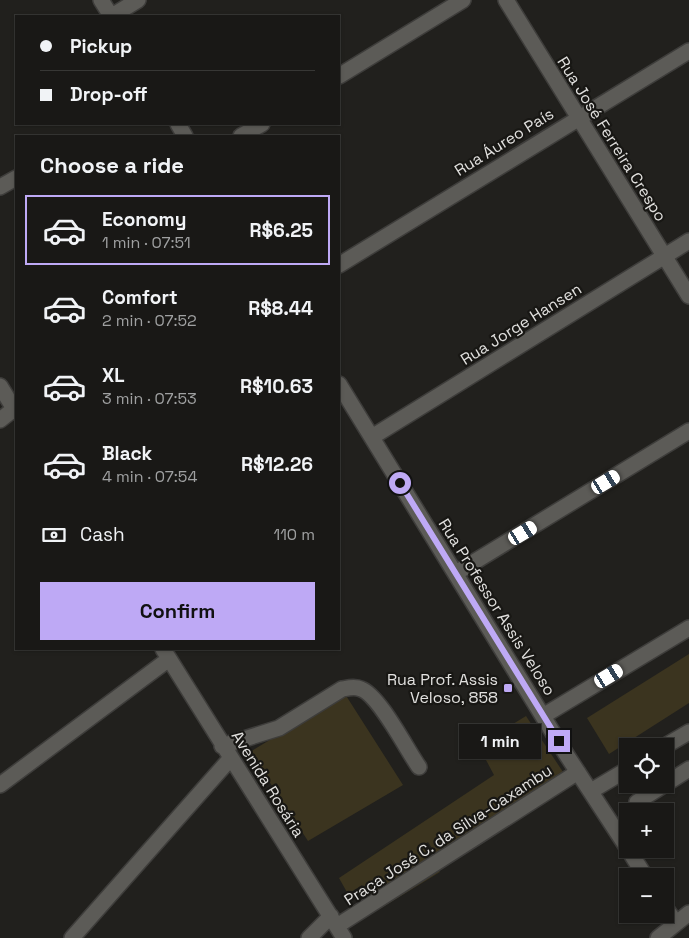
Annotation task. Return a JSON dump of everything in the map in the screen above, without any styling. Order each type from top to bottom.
[{"type":"street","points":[[101,0],[110,15]]},
{"type":"street","points":[[113,15],[138,0]]},
{"type":"street","points":[[340,75],[463,0]]},
{"type":"street","name":"Rua José Ferreira Crespo","points":[[506,0],[689,296]]},
{"type":"street","name":"Rua Áureo País","points":[[340,264],[689,51]]},
{"type":"street","points":[[243,135],[260,125]]},
{"type":"street","points":[[0,188],[15,179]]},
{"type":"street","name":"Rua Jorge Hansen","points":[[372,437],[689,241]]},
{"type":"street","points":[[0,386],[15,411],[0,420]]},
{"type":"street","name":"Rua Professor Assis Veloso","points":[[340,386],[543,716],[619,835]]},
{"type":"street","points":[[456,573],[689,431]]},
{"type":"street","points":[[543,716],[689,628]]},
{"type":"street","points":[[0,785],[166,654]]},
{"type":"street","name":"Avenida Rosária","points":[[166,654],[226,753],[337,927]]},
{"type":"street","points":[[72,938],[226,753],[274,731],[342,690],[351,687],[361,688],[377,701],[419,767]]},
{"type":"street","points":[[674,741],[689,732]]},
{"type":"street","points":[[637,802],[689,769]]},
{"type":"street","name":"Praça José C. da Silva-Caxambu","points":[[309,938],[337,927],[578,772]]},
{"type":"street","points":[[591,792],[619,775]]},
{"type":"street","points":[[658,938],[689,913]]},
{"type":"shaded area","points":[[689,654],[689,703],[634,738],[619,738],[619,748],[609,754],[587,718]]},
{"type":"shaded area","points":[[345,694],[403,785],[308,841],[250,752]]},
{"type":"shaded area","points":[[526,716],[565,775],[439,859],[428,842],[423,845],[440,872],[378,910],[362,885],[348,894],[339,878],[494,775],[478,745]]},
{"type":"place","name":"Rua Prof. Assis Veloso, 858","points":[[508,688]]},
{"type":"route","points":[[400,483],[559,741]]}]
